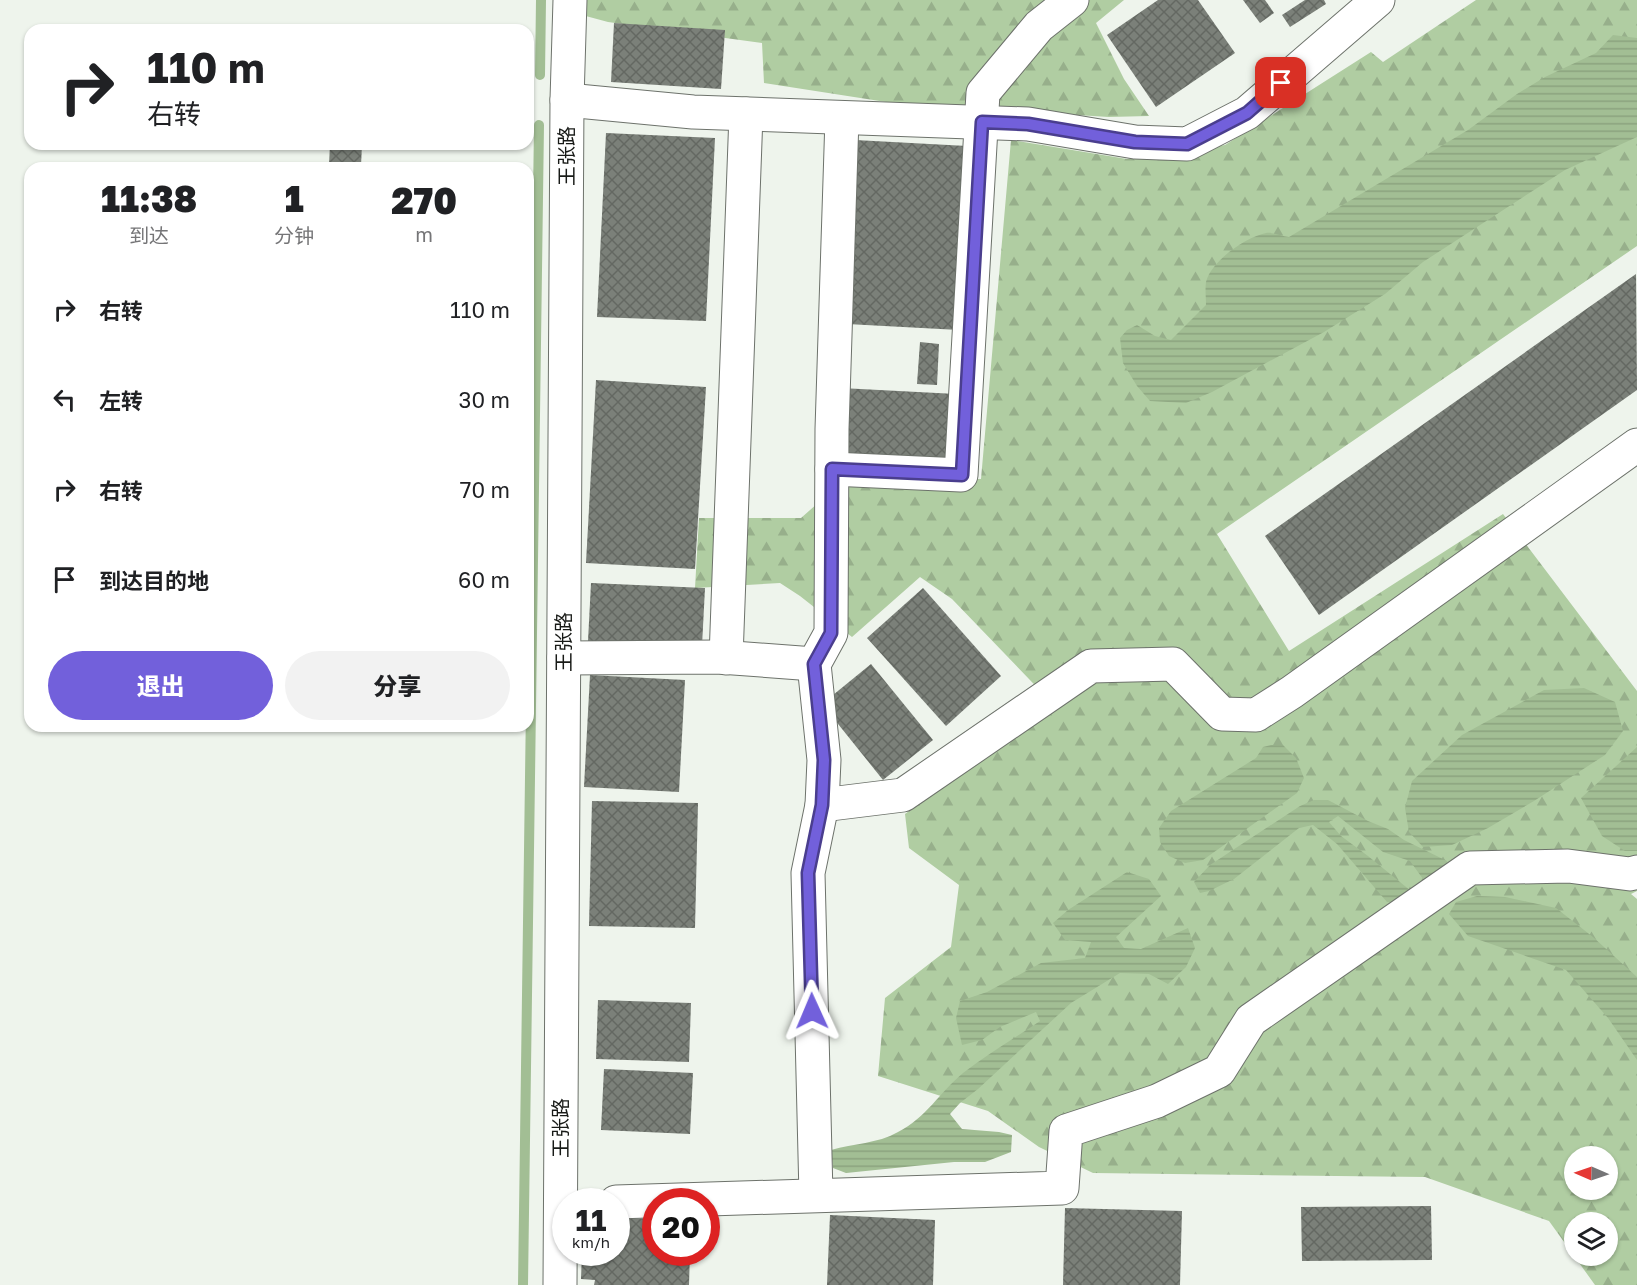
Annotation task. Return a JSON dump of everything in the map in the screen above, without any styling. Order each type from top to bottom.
[{"type":"street","name":"王张路","points":[[563,1188],[567,100],[570,0]]},
{"type":"street","points":[[832,469],[962,475],[983,93],[1039,26],[1072,0]]},
{"type":"street","points":[[567,100],[693,112],[1028,124],[1135,142],[1187,144],[1247,113],[1378,0]]},
{"type":"street","points":[[726,658],[746,114]]},
{"type":"street","points":[[816,1195],[808,873],[822,805],[824,760],[814,664],[831,633],[832,469],[842,117]]},
{"type":"street","points":[[822,805],[903,795],[1091,666],[1173,664],[1222,714],[1256,715],[1292,693],[1637,445]]},
{"type":"street","points":[[564,658],[726,658],[814,664]]},
{"type":"street","points":[[630,1202],[1062,1188],[1066,1131],[1157,1101],[1219,1071],[1251,1020],[1470,868],[1568,866],[1630,874],[1637,872]]},
{"type":"street","name":"王张路","points":[[560,1285],[561,1266]]},
{"type":"green space","points":[[582,0],[1124,0],[1096,23],[1124,79],[1149,116],[1109,117],[899,104],[764,83],[762,43],[608,22],[582,15]]},
{"type":"green space","points":[[1476,0],[1637,0],[1637,246],[1217,534],[1289,651],[1503,514],[1637,691],[1637,891],[1631,894],[1637,899],[1637,1285],[1595,1285],[1581,1266],[1618,1266],[1618,1212],[1564,1212],[1564,1242],[1549,1221],[1425,1177],[1093,1173],[1039,1147],[988,1111],[878,1076],[885,998],[951,947],[959,885],[909,848],[905,814],[1054,705],[952,599],[920,577],[852,637],[780,583],[695,588],[699,518],[801,518],[844,480],[981,479],[1011,140],[1127,159],[1225,145],[1371,52],[1383,62]]},
{"type":"shaded area","points":[[1613,35],[1637,38],[1637,137],[1565,170],[1423,262],[1385,294],[1324,332],[1212,392],[1186,403],[1150,401],[1137,386],[1123,363],[1120,338],[1127,330],[1137,325],[1155,336],[1171,340],[1206,305],[1206,282],[1209,274],[1230,251],[1249,239],[1266,233],[1289,237],[1468,130],[1517,94],[1545,77],[1596,53]]},
{"type":"shaded area","points":[[1584,688],[1615,702],[1623,731],[1605,755],[1534,801],[1488,828],[1452,845],[1423,847],[1409,832],[1405,808],[1412,781],[1462,735],[1544,690]]},
{"type":"shaded area","points":[[1283,745],[1296,758],[1304,778],[1297,793],[1203,860],[1185,863],[1169,856],[1160,842],[1159,828],[1171,811],[1256,758],[1263,747]]},
{"type":"shaded area","points":[[1637,747],[1637,851],[1625,851],[1602,836],[1581,798]]},
{"type":"shaded area","points":[[1314,800],[1328,800],[1388,829],[1404,840],[1447,861],[1446,868],[1434,878],[1423,879],[1410,861],[1383,852],[1338,816],[1329,822],[1341,836],[1411,891],[1393,902],[1387,902],[1337,844],[1313,825],[1299,828],[1234,879],[1200,893],[1194,882],[1210,865],[1300,806]]},
{"type":"shaded area","points":[[1127,872],[1149,879],[1161,896],[1116,937],[1124,948],[1141,949],[1188,928],[1195,948],[1186,967],[1168,984],[1149,974],[1120,973],[1071,1003],[950,1114],[962,1129],[1012,1135],[1011,1152],[985,1162],[954,1162],[846,1173],[833,1168],[831,1150],[882,1139],[908,1126],[917,1120],[963,1073],[1040,1021],[1036,1012],[1000,1027],[982,1040],[962,1045],[956,1018],[960,1001],[987,992],[1041,963],[1085,958],[1091,942],[1065,940],[1053,923],[1068,910]]},
{"type":"shaded area","points":[[1477,896],[1505,897],[1556,908],[1593,937],[1637,977],[1637,1060],[1608,1018],[1566,970],[1468,936],[1449,914],[1456,902]]},
{"type":"building","points":[[1158,0],[1198,0],[1235,53],[1156,107],[1107,35]]},
{"type":"building","points":[[1243,0],[1265,0],[1274,13],[1260,23]]},
{"type":"building","points":[[1305,0],[1324,0],[1326,4],[1290,27],[1282,15]]},
{"type":"building","points":[[614,23],[725,30],[721,89],[611,82]]},
{"type":"building","points":[[606,133],[715,138],[706,321],[597,317]]},
{"type":"building","points":[[855,140],[967,146],[959,330],[847,324]]},
{"type":"building","points":[[330,150],[362,150],[361,162],[329,162]]},
{"type":"building","points":[[1636,274],[1637,390],[1319,615],[1265,536]]},
{"type":"building","points":[[920,342],[939,344],[937,385],[917,384]]},
{"type":"building","points":[[596,380],[706,387],[695,569],[586,563]]},
{"type":"building","points":[[841,388],[956,394],[952,460],[838,454]]},
{"type":"building","points":[[591,583],[705,588],[702,646],[588,641]]},
{"type":"building","points":[[923,588],[1001,676],[946,726],[867,638]]},
{"type":"building","points":[[871,664],[933,740],[883,780],[822,704]]},
{"type":"building","points":[[590,675],[685,680],[679,792],[584,787]]},
{"type":"building","points":[[592,801],[698,803],[695,928],[589,926]]},
{"type":"building","points":[[598,1000],[691,1003],[689,1062],[596,1059]]},
{"type":"building","points":[[604,1069],[693,1073],[690,1134],[601,1130]]},
{"type":"building","points":[[1431,1206],[1432,1260],[1302,1261],[1301,1207]]},
{"type":"building","points":[[1065,1208],[1182,1211],[1180,1285],[1063,1285]]},
{"type":"building","points":[[830,1215],[935,1220],[933,1285],[827,1285]]},
{"type":"building","points":[[630,1218],[642,1219],[642,1266],[690,1266],[689,1285],[594,1285],[595,1280],[581,1279],[581,1266],[630,1266]]},
{"type":"waterway","points":[[540,75],[541,0]]},
{"type":"waterway","points":[[534,488],[539,125]]},
{"type":"waterway","points":[[523,1285],[531,732]]},
{"type":"route","points":[[812,1011],[808,873],[822,805],[824,760],[814,664],[831,633],[832,469],[962,475],[982,122],[1028,124],[1135,142],[1187,144],[1247,113],[1281,83]]}]
